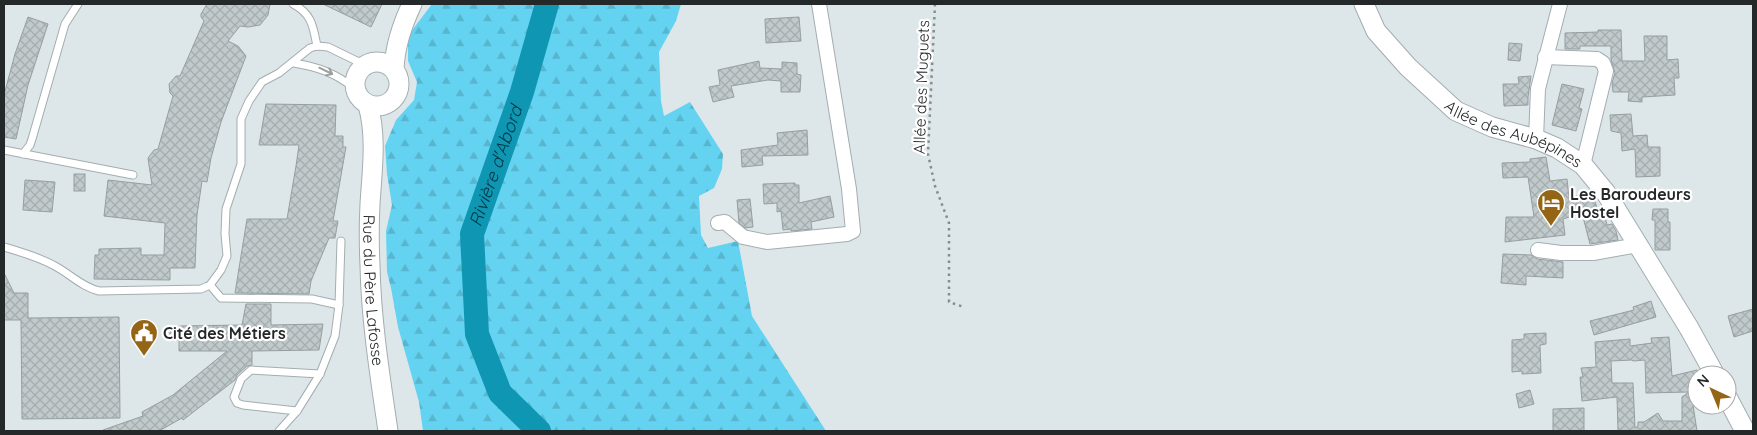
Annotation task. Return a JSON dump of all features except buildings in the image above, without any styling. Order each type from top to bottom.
[{"type":"street","points":[[394,69],[396,51],[403,25],[412,4]]},
{"type":"street","points":[[718,223],[725,222],[743,237],[767,242],[847,234],[852,231],[849,189],[818,4]]},
{"type":"street","name":"Allée des Aubépines","points":[[1364,4],[1376,31],[1408,67],[1456,111],[1492,127],[1536,139],[1557,148],[1583,165],[1606,193],[1709,365]]},
{"type":"street","points":[[1536,139],[1538,89],[1560,4]]},
{"type":"street","points":[[370,64],[389,65],[397,75],[399,89],[387,105],[381,107],[368,105],[357,95],[354,88],[355,80],[358,72],[370,64],[403,25]]},
{"type":"street","points":[[1545,57],[1596,59],[1603,63],[1606,71],[1583,165]]},
{"type":"street","name":"Rue du Père Lafosse","points":[[368,105],[373,149],[370,212],[372,309],[388,431]]},
{"type":"street","name":"Rue du Père Lafosse","points":[[373,149],[387,105]]},
{"type":"street","points":[[1538,250],[1561,253],[1593,253],[1638,245]]},
{"type":"street","points":[[1737,415],[1745,431]]},
{"type":"lane","points":[[23,154],[32,139],[65,24],[78,4]]},
{"type":"lane","points":[[294,4],[307,14],[311,21],[317,46]]},
{"type":"lane","points":[[4,247],[31,255],[54,265],[90,289],[99,292],[190,290],[201,289],[210,285],[221,270],[227,256],[225,234],[226,209],[241,164],[241,119],[249,101],[262,82],[294,63],[310,48],[317,46],[328,47],[370,64]]},
{"type":"lane","points":[[294,63],[317,67],[342,79],[354,88]]},
{"type":"lane","points":[[4,150],[133,176]]},
{"type":"lane","points":[[279,431],[298,411],[320,374],[335,336],[339,305],[341,242]]},
{"type":"lane","points":[[210,285],[221,298],[312,298],[339,305]]},
{"type":"lane","points":[[298,411],[243,405],[237,403],[234,397],[241,379],[251,370],[320,374]]},
{"type":"path","name":"Allée des Muguets","points":[[936,4],[928,154],[935,186],[949,223],[949,302],[964,307]]},
{"type":"green space","points":[[432,4],[681,4],[676,21],[659,52],[661,101],[664,116],[690,102],[723,154],[722,169],[714,188],[699,196],[701,235],[708,248],[738,241],[752,316],[826,431],[423,431],[419,402],[398,327],[387,272],[386,231],[392,205],[385,146],[396,120],[414,100],[417,82],[408,61],[410,33]]},
{"type":"waterway","name":"Rivière d'Abord","points":[[539,431],[500,393],[477,334],[472,234],[522,92],[547,4]]},
{"type":"place","name":"Les Baroudeurs Hostel","points":[[1551,227]]},
{"type":"place","name":"Cité des Métiers","points":[[144,357]]}]
